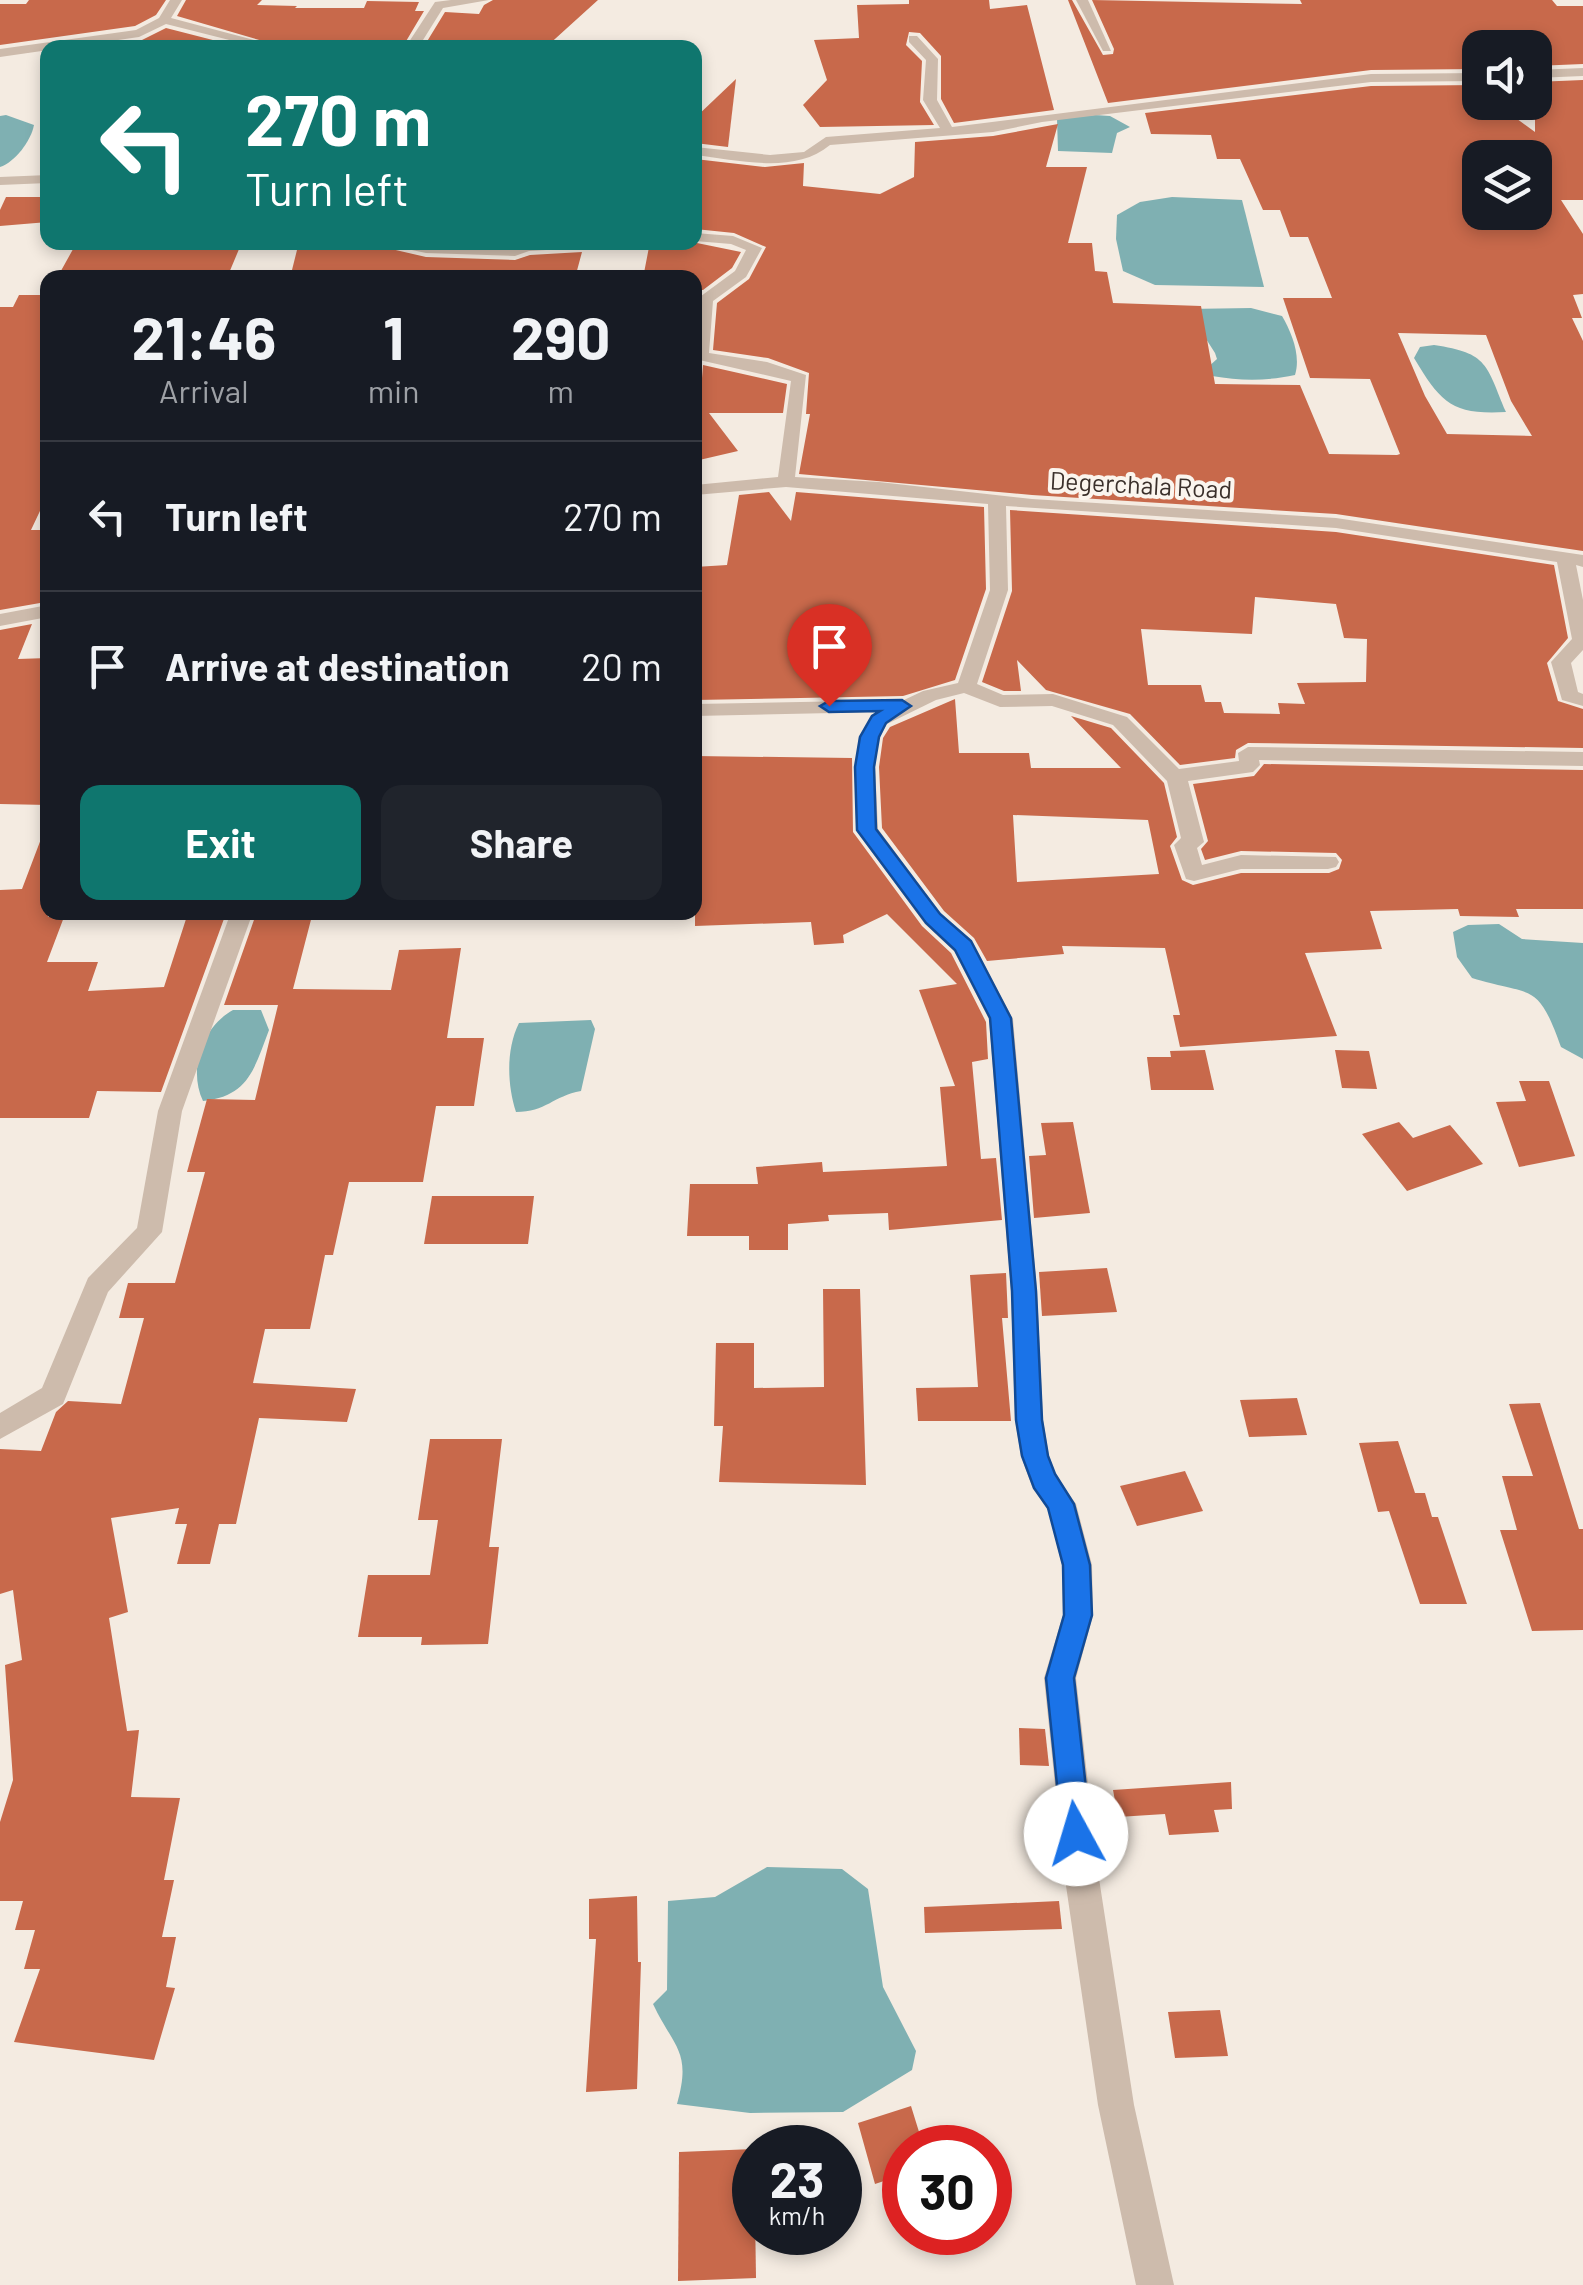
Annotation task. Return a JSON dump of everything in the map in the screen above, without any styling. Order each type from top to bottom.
[{"type":"street","points":[[90,40],[139,33],[164,20],[176,0]]},
{"type":"street","points":[[415,40],[439,5],[483,0]]},
{"type":"street","points":[[1082,0],[1107,48]]},
{"type":"street","points":[[164,20],[245,40]]},
{"type":"street","points":[[913,39],[932,59],[930,100],[948,131]]},
{"type":"street","points":[[0,53],[40,47]]},
{"type":"street","points":[[1552,73],[1583,72]]},
{"type":"street","points":[[702,153],[770,158],[808,156],[826,140],[948,131],[1371,78],[1462,77]]},
{"type":"street","points":[[0,181],[40,179]]},
{"type":"street","points":[[702,237],[756,248],[741,274],[705,299],[702,342]]},
{"type":"street","points":[[456,250],[519,250]]},
{"type":"street","points":[[702,356],[800,378],[786,482]]},
{"type":"street","name":"Degerchala Road","points":[[702,489],[786,482],[1336,523],[1574,560]]},
{"type":"street","points":[[966,686],[1000,590],[997,500]]},
{"type":"street","points":[[1574,560],[1582,640],[1561,662],[1568,696],[1583,700]]},
{"type":"street","points":[[0,620],[40,612]]},
{"type":"street","points":[[1155,2285],[1116,2105],[1081,1872],[1060,1678],[1078,1615],[1077,1565],[1060,1504],[1043,1480],[1035,1456],[1029,1420],[1024,1291],[1001,1018],[963,946],[933,918],[866,830],[864,767],[869,737],[879,720],[902,706],[966,686],[1000,701],[1053,700],[1120,721],[1174,776],[1192,842],[1185,846],[1194,874],[1242,862],[1328,862]]},
{"type":"street","points":[[702,710],[902,706]]},
{"type":"street","points":[[1174,776],[1246,767],[1250,765],[1248,753],[1583,759]]},
{"type":"street","points":[[0,1426],[53,1396],[97,1286],[149,1232],[170,1111],[239,920]]},
{"type":"water","points":[[0,116],[34,125],[22,150],[0,167]]},
{"type":"water","points":[[1110,116],[1130,127],[1117,133],[1112,153],[1058,151],[1057,119]]},
{"type":"water","points":[[1172,197],[1242,200],[1264,287],[1155,285],[1123,271],[1116,239],[1117,215],[1140,202]]},
{"type":"water","points":[[1251,308],[1282,316],[1294,345],[1295,375],[1254,380],[1212,376],[1207,368],[1217,359],[1215,353],[1187,309]]},
{"type":"water","points":[[1434,345],[1476,357],[1489,372],[1506,412],[1460,408],[1441,396],[1414,358],[1420,347]]},
{"type":"water","points":[[1499,924],[1522,939],[1583,943],[1583,1059],[1561,1047],[1546,1011],[1530,994],[1472,978],[1457,957],[1453,932],[1468,925]]},
{"type":"water","points":[[233,1010],[261,1010],[269,1030],[254,1068],[240,1087],[203,1101],[197,1076],[201,1050],[213,1027]]},
{"type":"water","points":[[591,1020],[595,1029],[581,1091],[516,1112],[509,1067],[519,1023]]},
{"type":"water","points":[[767,1867],[842,1869],[868,1889],[883,1987],[916,2051],[912,2070],[843,2112],[750,2113],[677,2104],[682,2061],[653,2004],[667,1990],[668,1901],[715,1897]]},
{"type":"building","points":[[29,0],[166,0],[156,15],[135,26],[0,45],[0,4],[26,4]]},
{"type":"building","points":[[186,0],[262,0],[257,5],[295,8],[364,8],[367,1],[419,2],[415,11],[424,11],[407,40],[260,40],[177,16]]},
{"type":"building","points":[[493,0],[598,0],[554,40],[428,40],[445,12],[479,14]]},
{"type":"building","points":[[909,0],[989,0],[990,9],[1027,5],[1054,110],[954,123],[941,99],[941,56],[920,33],[909,32],[906,45],[922,61],[920,102],[934,125],[820,127],[803,105],[827,80],[814,40],[859,38],[857,5],[909,4]]},
{"type":"building","points":[[1068,0],[1072,0],[1103,55],[1113,54],[1114,49],[1092,0],[1302,4],[1300,0],[1552,0],[1557,6],[1583,6],[1583,64],[1552,65],[1552,30],[1462,30],[1462,69],[1371,70],[1108,103]]},
{"type":"building","points":[[166,28],[213,40],[142,40]]},
{"type":"building","points":[[736,79],[728,147],[702,144],[702,111]]},
{"type":"building","points":[[1583,80],[1583,200],[1561,200],[1583,234],[1583,294],[1573,295],[1582,318],[1572,318],[1583,341],[1583,551],[1336,514],[1032,495],[799,474],[810,414],[806,414],[809,373],[768,358],[713,350],[717,303],[749,279],[766,247],[734,233],[702,230],[702,160],[765,167],[804,163],[803,186],[880,194],[914,177],[915,142],[993,136],[1058,124],[1046,167],[1087,167],[1068,243],[1092,243],[1095,271],[1107,272],[1113,303],[1201,306],[1215,384],[1300,385],[1329,454],[1397,455],[1400,454],[1370,379],[1310,378],[1283,298],[1332,298],[1308,237],[1290,237],[1280,210],[1263,210],[1240,159],[1217,159],[1211,135],[1151,134],[1145,113],[1371,86],[1462,85],[1462,120],[1519,120],[1535,132],[1535,120],[1552,120],[1552,81]],"holes":[[[1398,333],[1486,335],[1511,401],[1532,436],[1447,434],[1425,396]]]},
{"type":"building","points":[[6,197],[40,197],[40,223],[0,226],[0,210]]},
{"type":"building","points":[[702,244],[741,252],[732,268],[703,290],[702,270],[645,270],[648,250],[702,250]]},
{"type":"building","points":[[73,250],[239,250],[230,270],[61,270]]},
{"type":"building","points":[[297,250],[396,250],[426,257],[515,260],[530,255],[582,252],[577,270],[292,270]]},
{"type":"building","points":[[19,295],[40,295],[40,511],[31,530],[40,530],[40,603],[0,610],[0,307],[13,307]]},
{"type":"building","points":[[703,365],[787,384],[783,413],[709,413],[738,451],[702,459]]},
{"type":"building","points":[[769,492],[791,521],[796,492],[984,507],[986,589],[955,680],[903,696],[702,700],[702,567],[727,565],[739,495]]},
{"type":"building","points":[[1010,510],[1336,532],[1554,565],[1568,638],[1547,663],[1558,701],[1583,709],[1583,748],[1248,743],[1236,750],[1235,758],[1180,765],[1130,714],[1046,690],[1017,660],[1021,691],[1004,691],[982,682],[1012,591]],"holes":[[[1255,597],[1336,604],[1344,638],[1367,639],[1366,682],[1297,683],[1305,704],[1278,703],[1280,714],[1224,713],[1221,702],[1205,702],[1201,685],[1148,685],[1141,629],[1252,634]]]},
{"type":"building","points":[[32,624],[18,659],[40,658],[40,805],[0,804],[0,630]]},
{"type":"building","points":[[955,699],[959,753],[1029,753],[1031,768],[1121,768],[1071,716],[1111,728],[1164,783],[1177,837],[1170,846],[1182,880],[1193,885],[1241,873],[1329,873],[1339,869],[1342,860],[1336,853],[1241,851],[1205,860],[1201,849],[1208,841],[1193,784],[1254,776],[1264,764],[1583,770],[1583,909],[1516,909],[1519,917],[1460,916],[1458,909],[1370,911],[1382,949],[1305,953],[1337,1036],[1180,1047],[1173,1015],[1180,1015],[1165,948],[1062,946],[1064,954],[987,961],[974,938],[944,911],[882,828],[879,767],[883,738],[890,727]],"holes":[[[1013,815],[1148,820],[1159,874],[1017,882]]]},
{"type":"building","points":[[702,756],[852,758],[853,832],[922,926],[951,953],[986,1022],[988,1059],[972,1062],[981,1159],[996,1158],[1002,1220],[889,1230],[888,1213],[828,1215],[829,1221],[788,1224],[788,1250],[749,1250],[749,1236],[687,1236],[690,1184],[758,1184],[756,1167],[822,1162],[823,1172],[947,1166],[940,1087],[955,1086],[919,990],[957,984],[887,914],[843,935],[844,943],[814,945],[811,922],[695,926],[695,920],[702,920]]},
{"type":"building","points":[[40,842],[40,920],[63,920],[47,962],[98,962],[88,991],[164,987],[186,920],[224,920],[161,1092],[97,1091],[89,1118],[0,1118],[0,890],[22,889]]},
{"type":"building","points":[[254,920],[311,920],[293,989],[391,990],[399,950],[461,948],[447,1038],[484,1038],[474,1106],[436,1106],[423,1182],[349,1182],[333,1255],[325,1255],[310,1329],[265,1329],[253,1383],[356,1389],[347,1422],[259,1418],[236,1524],[219,1524],[210,1564],[177,1564],[187,1524],[175,1524],[179,1508],[111,1518],[128,1612],[109,1618],[127,1731],[139,1730],[131,1797],[180,1798],[164,1880],[174,1880],[162,1937],[176,1937],[166,1987],[175,1988],[154,2060],[14,2042],[40,1969],[24,1969],[35,1930],[15,1930],[23,1901],[0,1901],[0,1822],[13,1780],[5,1665],[22,1660],[13,1590],[0,1594],[0,1449],[41,1451],[56,1412],[68,1401],[121,1404],[144,1318],[119,1318],[128,1283],[175,1283],[205,1172],[187,1172],[207,1099],[255,1100],[278,1005],[224,1005]]},
{"type":"building","points":[[1205,1050],[1214,1090],[1151,1090],[1147,1057],[1171,1057],[1170,1051]]},
{"type":"building","points":[[1335,1050],[1369,1051],[1377,1089],[1342,1088]]},
{"type":"building","points":[[1519,1081],[1549,1081],[1575,1156],[1519,1167],[1496,1102],[1526,1101]]},
{"type":"building","points":[[1073,1122],[1090,1213],[1034,1218],[1029,1156],[1046,1155],[1041,1123]]},
{"type":"building","points":[[1399,1122],[1413,1138],[1450,1125],[1483,1164],[1407,1191],[1362,1134]]},
{"type":"building","points":[[432,1196],[534,1196],[528,1244],[424,1244]]},
{"type":"building","points":[[1107,1268],[1117,1312],[1042,1316],[1039,1272]]},
{"type":"building","points":[[1006,1273],[1008,1318],[1002,1318],[1011,1421],[918,1421],[916,1388],[978,1387],[970,1275]]},
{"type":"building","points":[[823,1289],[860,1289],[866,1485],[719,1482],[723,1426],[714,1426],[716,1343],[754,1343],[754,1388],[824,1387]]},
{"type":"building","points":[[1297,1398],[1307,1435],[1249,1437],[1240,1400]]},
{"type":"building","points":[[1540,1403],[1579,1529],[1583,1529],[1583,1630],[1532,1631],[1500,1530],[1517,1530],[1502,1476],[1533,1476],[1509,1404]]},
{"type":"building","points":[[430,1439],[502,1439],[489,1547],[499,1547],[488,1644],[421,1645],[422,1637],[358,1637],[368,1575],[430,1575],[438,1520],[418,1520]]},
{"type":"building","points":[[1398,1441],[1415,1493],[1425,1493],[1432,1517],[1438,1517],[1467,1604],[1420,1604],[1389,1511],[1378,1512],[1359,1443]]},
{"type":"building","points":[[1185,1471],[1203,1511],[1137,1526],[1120,1486]]},
{"type":"building","points":[[1019,1728],[1045,1729],[1049,1766],[1020,1765]]},
{"type":"building","points":[[1231,1782],[1232,1809],[1214,1810],[1219,1832],[1169,1835],[1165,1814],[1118,1817],[1113,1790]]},
{"type":"building","points":[[637,1896],[641,1962],[637,2089],[586,2092],[596,1939],[589,1939],[589,1899]]},
{"type":"building","points":[[1059,1901],[1062,1929],[925,1933],[924,1907]]},
{"type":"building","points":[[1220,2010],[1228,2056],[1175,2058],[1168,2012]]},
{"type":"building","points":[[911,2106],[917,2125],[882,2125],[882,2182],[875,2184],[862,2125],[858,2123]]},
{"type":"building","points":[[732,2150],[732,2255],[756,2255],[756,2278],[678,2281],[679,2152]]},
{"type":"route","points":[[829,706],[902,706],[879,720],[869,737],[864,767],[866,830],[933,918],[963,946],[1001,1018],[1024,1291],[1029,1420],[1035,1456],[1043,1480],[1060,1504],[1077,1565],[1078,1615],[1060,1678],[1076,1834]]}]
